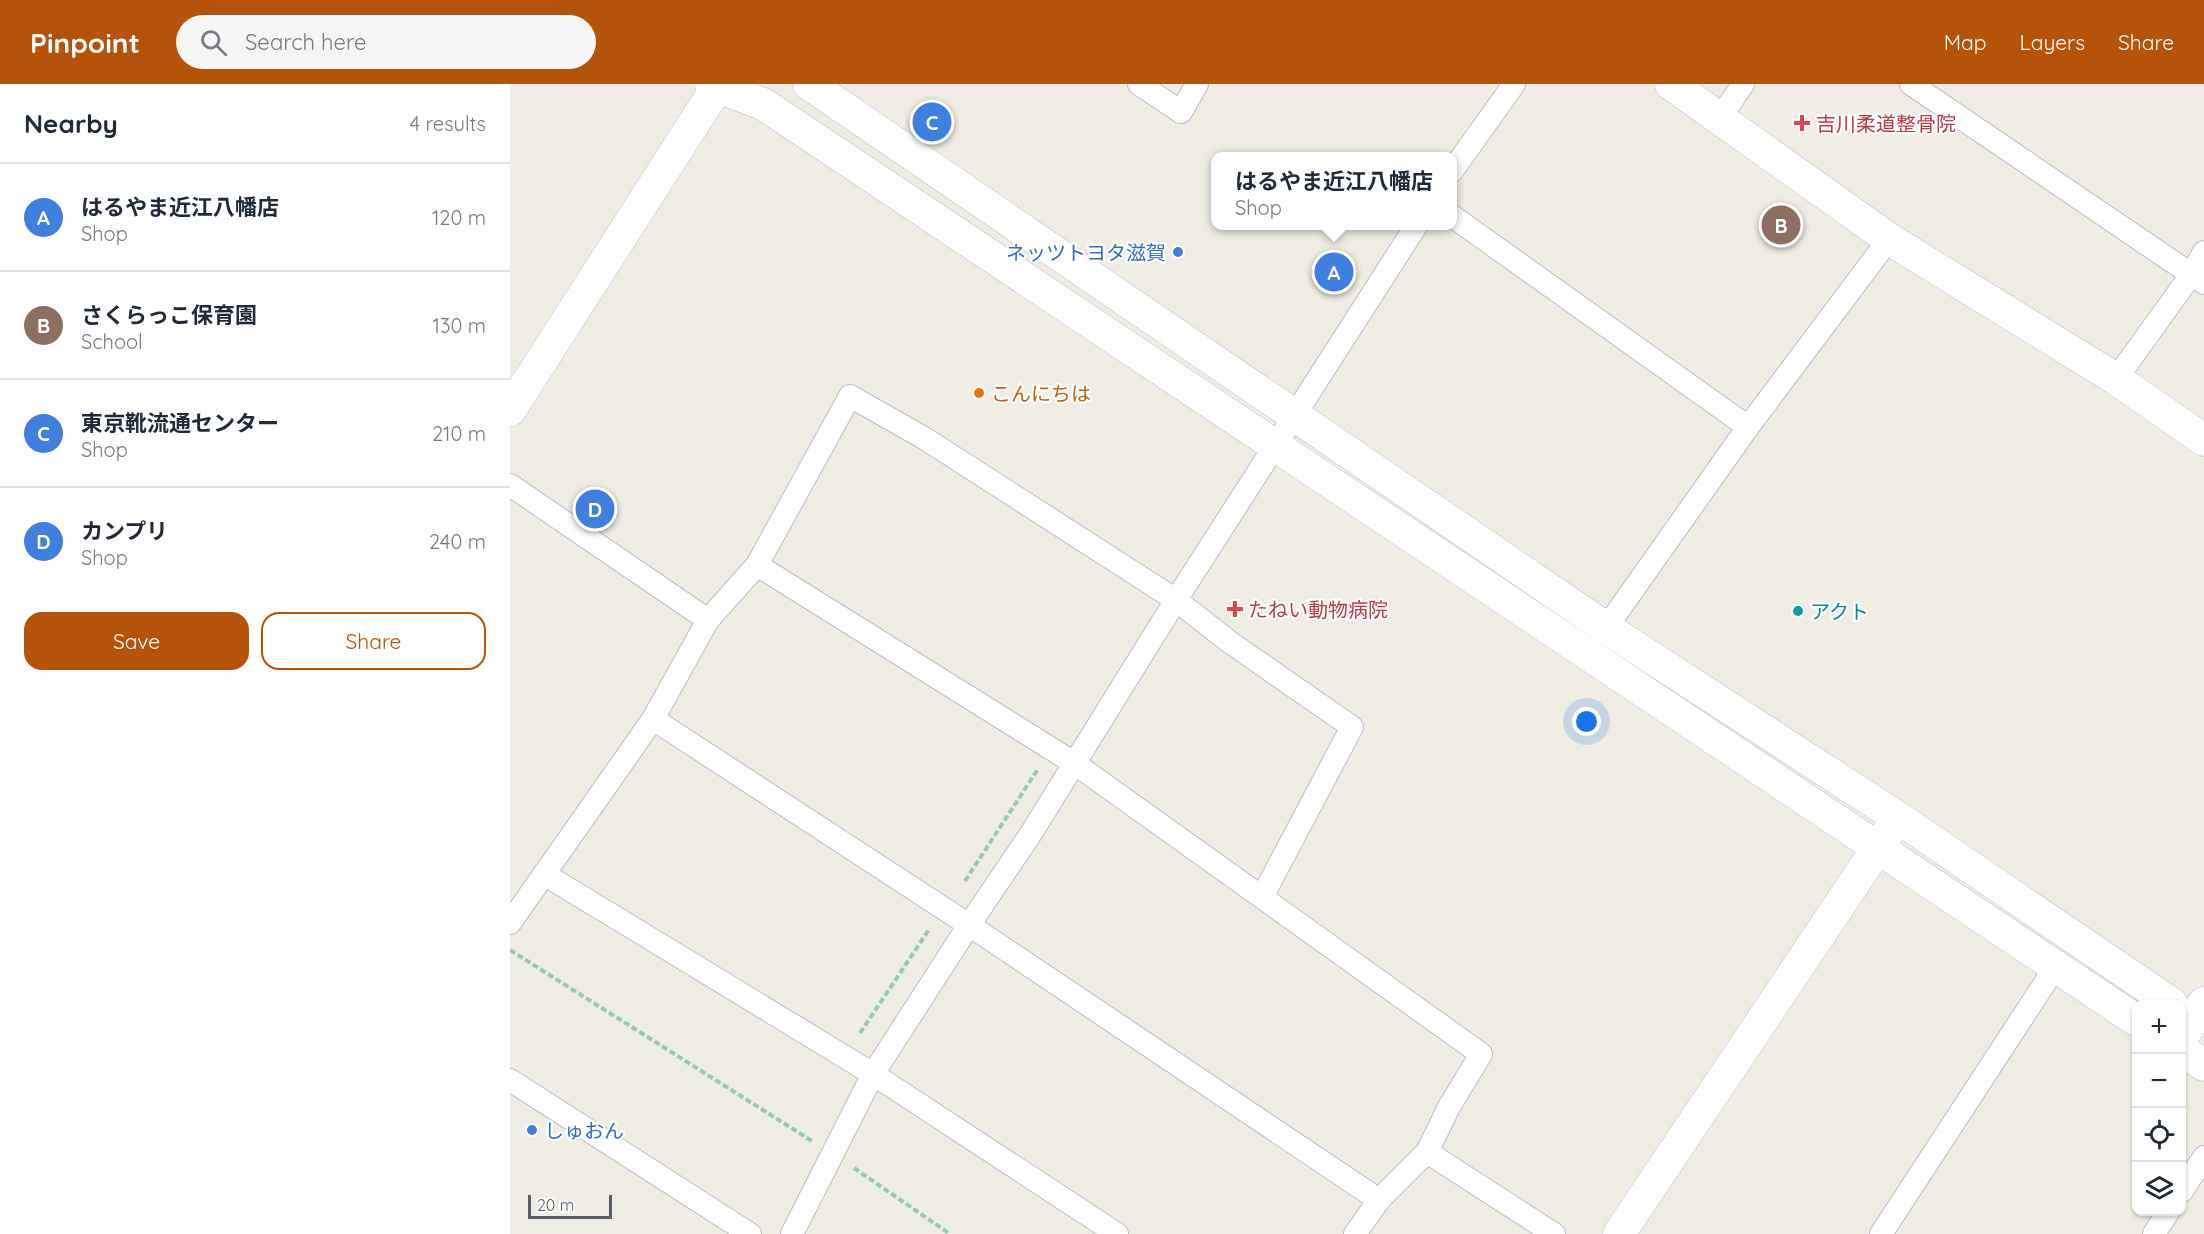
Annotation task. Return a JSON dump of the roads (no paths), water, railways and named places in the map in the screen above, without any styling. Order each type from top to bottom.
[{"type":"street","points":[[809,84],[1606,628],[1897,817],[2189,1017]]},
{"type":"street","points":[[1139,84],[1181,112],[1197,84]]},
{"type":"street","points":[[1457,164],[1514,84]]},
{"type":"street","points":[[1671,84],[1889,239],[2116,379],[2204,440]]},
{"type":"street","points":[[1720,118],[1743,84]]},
{"type":"street","points":[[1911,84],[2198,279]]},
{"type":"street","points":[[510,410],[716,85],[763,104],[2132,1017]]},
{"type":"street","points":[[1457,220],[1748,427]]},
{"type":"street","points":[[792,1234],[873,1074],[1030,835],[1176,600],[1413,230]]},
{"type":"street","points":[[1606,628],[1748,427],[1889,239]]},
{"type":"street","points":[[2116,379],[2198,279],[2204,252]]},
{"type":"street","points":[[510,923],[653,719],[708,620],[757,565],[850,396],[924,438],[1176,600],[1231,643],[1352,727],[1262,897]]},
{"type":"street","points":[[510,485],[708,620]]},
{"type":"street","points":[[757,565],[1074,763],[1481,1054],[1449,1107],[1427,1152],[1379,1200],[1355,1234]]},
{"type":"street","points":[[653,719],[969,925],[1379,1200]]},
{"type":"street","points":[[1627,1231],[1897,817]]},
{"type":"street","points":[[544,874],[873,1074],[1117,1234]]},
{"type":"street","points":[[1881,1234],[2056,966]]},
{"type":"street","points":[[2186,1053],[2204,1065]]},
{"type":"street","points":[[510,1080],[750,1234]]},
{"type":"street","points":[[1427,1152],[1554,1234]]},
{"type":"street","points":[[2186,1184],[2204,1157]]},
{"type":"street","points":[[2154,1234],[2165,1216]]},
{"type":"place","name":"東京靴流通センター","points":[[932,122]]},
{"type":"place","name":"吉川柔道整骨院","points":[[1802,123]]},
{"type":"place","name":"さくらっこ保育園","points":[[1781,225]]},
{"type":"place","name":"ネッツトヨタ滋賀","points":[[1178,252]]},
{"type":"place","name":"はるやま近江八幡店","points":[[1334,272]]},
{"type":"place","name":"こんにちは","points":[[979,393]]},
{"type":"place","name":"カンプリ","points":[[595,509]]},
{"type":"place","name":"たねい動物病院","points":[[1235,609]]},
{"type":"place","name":"アクト","points":[[1798,611]]},
{"type":"place","name":"しゅおん","points":[[532,1130]]}]
